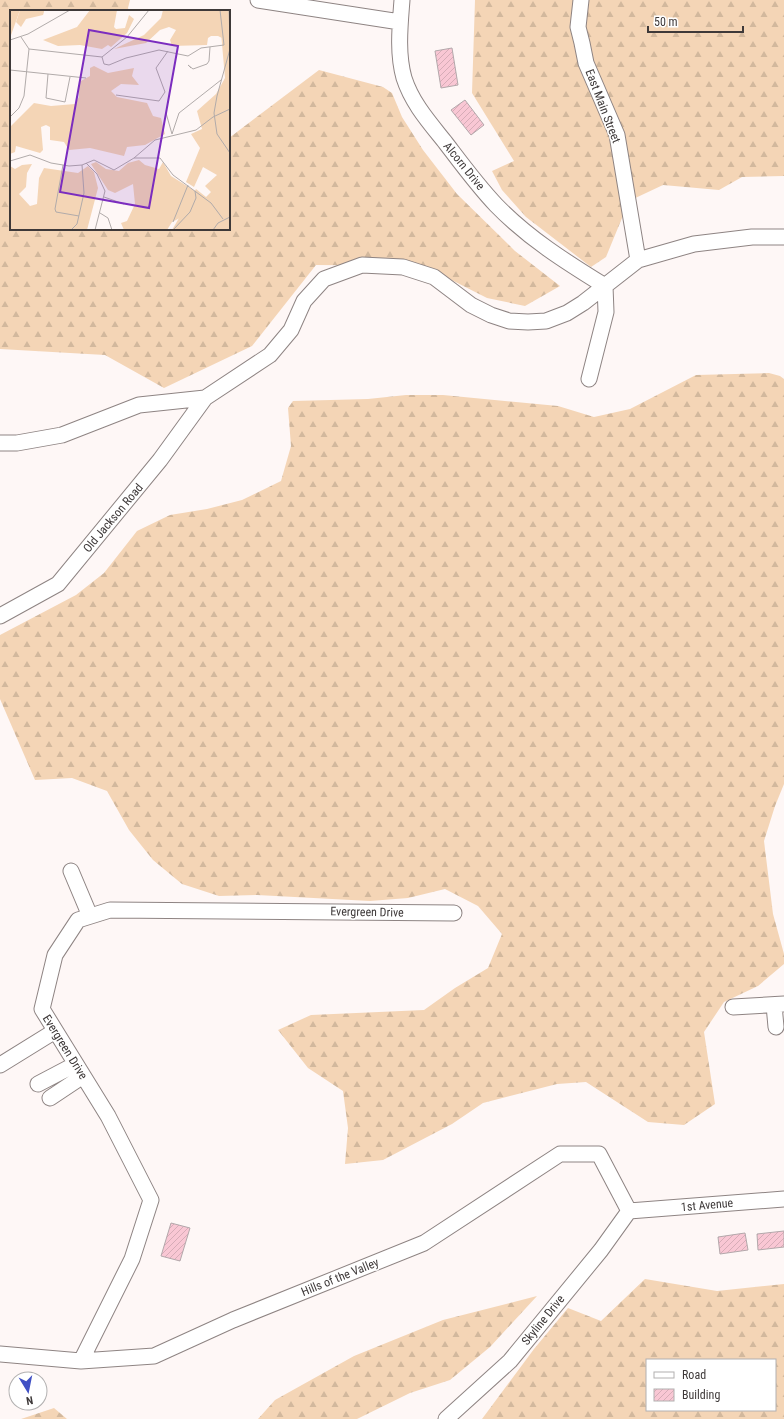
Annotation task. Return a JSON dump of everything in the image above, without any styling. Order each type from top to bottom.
[{"type":"street","points":[[258,0],[400,22]]},
{"type":"street","name":"Alcorn Drive","points":[[402,0],[400,39],[404,78],[412,99],[496,205],[545,248],[605,286]]},
{"type":"street","name":"East Main Street","points":[[581,0],[578,27],[583,50],[586,63],[617,135],[638,260]]},
{"type":"street","points":[[0,443],[17,443],[62,435],[139,405],[205,398],[270,355],[291,330],[304,301],[324,279],[362,265],[403,267],[434,278],[471,305],[491,315],[509,321],[546,321],[567,313],[583,304],[638,260],[694,244],[752,237],[784,237]]},
{"type":"street","points":[[589,379],[606,312],[605,286]]},
{"type":"street","name":"Old Jackson Road","points":[[0,616],[58,584],[160,460],[205,398]]},
{"type":"street","points":[[71,871],[90,916]]},
{"type":"street","name":"Evergreen Drive","points":[[81,1361],[132,1259],[151,1200],[108,1116],[42,1009],[54,954],[78,920],[110,910],[454,913]]},
{"type":"street","points":[[733,1007],[779,1004],[776,1027]]},
{"type":"street","points":[[0,1065],[55,1031]]},
{"type":"street","points":[[38,1084],[79,1070]]},
{"type":"street","points":[[50,1098],[79,1070]]},
{"type":"street","name":"Hills of the Valley","points":[[0,1354],[81,1361],[154,1356],[233,1320],[424,1243],[560,1154],[599,1154],[629,1211]]},
{"type":"street","name":"1st Avenue","points":[[629,1211],[784,1199]]},
{"type":"street","name":"Skyline Drive","points":[[446,1419],[510,1360],[601,1250],[629,1211]]},
{"type":"green space","points":[[0,0],[130,0],[129,10],[10,10],[10,230],[230,230],[230,137],[319,70],[383,87],[392,93],[402,117],[423,150],[457,194],[515,251],[560,286],[525,306],[487,298],[424,266],[316,265],[252,346],[164,388],[105,355],[0,349]]},
{"type":"green space","points":[[475,0],[784,0],[784,176],[742,177],[719,190],[663,185],[629,201],[606,257],[591,267],[526,217],[502,190],[492,171],[514,161],[472,93]]},
{"type":"green space","points":[[769,373],[780,376],[784,379],[784,784],[775,806],[764,841],[773,914],[784,954],[784,964],[758,986],[724,1002],[704,1032],[715,1104],[684,1125],[648,1122],[586,1082],[557,1084],[483,1103],[452,1124],[383,1160],[345,1164],[348,1128],[343,1091],[308,1068],[278,1030],[311,1015],[424,1010],[455,988],[488,968],[502,934],[478,906],[445,889],[408,898],[370,901],[257,895],[219,896],[182,884],[153,860],[129,830],[107,791],[72,778],[35,780],[0,699],[0,635],[76,595],[104,573],[137,531],[170,515],[207,509],[242,500],[281,481],[291,446],[288,408],[293,401],[368,399],[406,395],[443,395],[558,406],[594,417],[630,409],[696,375]]},
{"type":"green space","points":[[645,1279],[717,1291],[784,1284],[784,1419],[482,1419],[534,1349],[568,1308],[601,1321]]},
{"type":"green space","points":[[537,1296],[490,1347],[450,1380],[410,1393],[357,1419],[258,1419],[275,1400],[354,1356],[443,1320]]},
{"type":"green space","points":[[54,1408],[67,1419],[21,1419],[48,1411]]},
{"type":"building","points":[[452,48],[458,85],[441,88],[435,51]]},
{"type":"building","points":[[465,100],[484,125],[471,135],[451,110]]},
{"type":"building","points":[[171,1223],[190,1228],[180,1261],[161,1256]]},
{"type":"building","points":[[784,1231],[784,1247],[758,1250],[757,1234]]},
{"type":"building","points":[[745,1233],[748,1250],[720,1254],[718,1237]]}]
